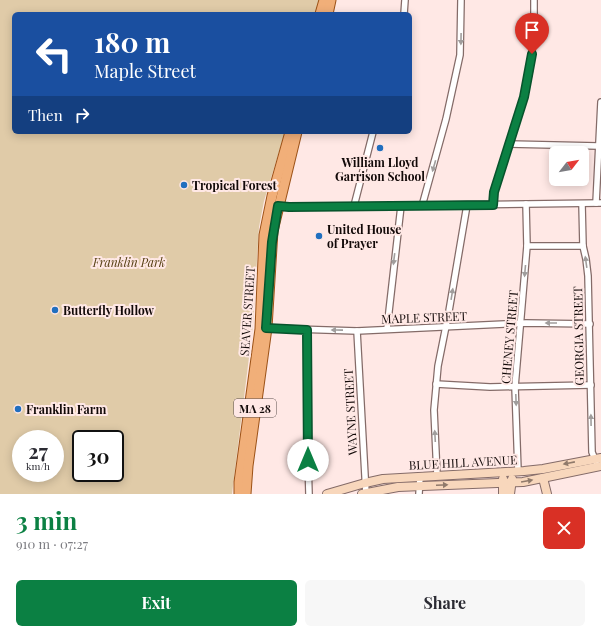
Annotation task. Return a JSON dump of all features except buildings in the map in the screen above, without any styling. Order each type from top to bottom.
[{"type":"main road","points":[[321,12],[324,0]]},
{"type":"main road","points":[[328,12],[331,0]]},
{"type":"main road","name":"SEAVER STREET","points":[[246,494],[272,242],[274,205],[290,134]]},
{"type":"main road","name":"SEAVER STREET","points":[[274,205],[296,134]]},
{"type":"main road","name":"SEAVER STREET","points":[[238,494],[263,328]]},
{"type":"main road","name":"BLUE HILL AVENUE","points":[[327,494],[387,478],[515,472],[542,469],[597,458]]},
{"type":"main road","name":"BLUE HILL AVENUE","points":[[364,494],[398,487],[420,490],[507,483],[543,478],[600,466]]},
{"type":"main road","points":[[504,472],[510,494]]},
{"type":"main road","points":[[503,494],[507,483],[515,472]]},
{"type":"main road","points":[[543,478],[547,494]]},
{"type":"street","points":[[404,12],[405,0]]},
{"type":"street","points":[[422,206],[446,119],[460,55],[461,0]]},
{"type":"street","points":[[493,205],[494,192],[524,97],[529,73],[534,36],[534,0]]},
{"type":"street","points":[[274,205],[289,207],[598,203],[598,146],[601,102]]},
{"type":"street","points":[[354,206],[372,134]]},
{"type":"street","points":[[509,144],[598,146]]},
{"type":"street","name":"CHENEY STREET","points":[[515,472],[515,387],[527,246],[526,204]]},
{"type":"street","name":"GEORGIA STREET","points":[[582,204],[583,246],[588,276],[590,324],[592,452],[597,458],[600,466]]},
{"type":"street","points":[[437,475],[434,410],[438,366],[467,205]]},
{"type":"street","points":[[387,329],[401,206]]},
{"type":"street","points":[[527,246],[583,246]]},
{"type":"street","name":"MAPLE STREET","points":[[263,328],[358,330],[521,324],[590,324]]},
{"type":"street","points":[[307,330],[309,494]]},
{"type":"street","name":"WAYNE STREET","points":[[358,330],[365,483],[364,494]]},
{"type":"street","points":[[436,384],[490,387],[591,385]]},
{"type":"street","points":[[420,476],[420,490]]},
{"type":"green space","name":"Franklin Park","points":[[0,0],[320,0],[318,12],[12,12],[12,134],[284,134],[264,201],[259,227],[253,325],[232,494],[0,494]]},
{"type":"place","name":"William Lloyd Garrison School","points":[[380,148]]},
{"type":"place","name":"Tropical Forest","points":[[184,185]]},
{"type":"place","name":"United House of Prayer","points":[[319,236]]},
{"type":"place","name":"Butterfly Hollow","points":[[55,310]]},
{"type":"place","name":"Franklin Farm","points":[[18,409]]},
{"type":"route","points":[[308,460],[307,330],[266,328],[272,242],[278,206],[493,205],[494,192],[524,97],[532,54]]}]
